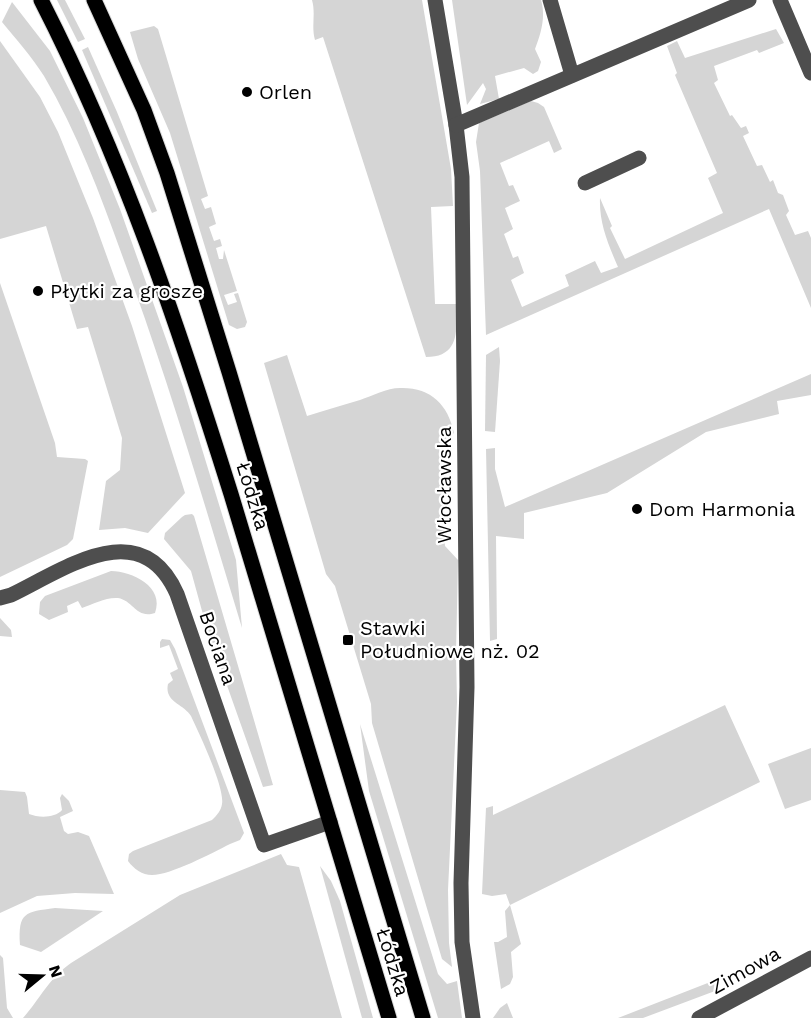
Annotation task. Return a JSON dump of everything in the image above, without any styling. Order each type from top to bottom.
[{"type":"main road","name":"Łódzka","points":[[41,0],[97,118],[135,209],[194,375],[388,1018]]},
{"type":"main road","name":"Łódzka","points":[[94,0],[144,110],[174,194],[423,1018]]},
{"type":"street","name":"Włocławska","points":[[435,0],[462,177],[467,687],[461,883],[465,972],[472,1018]]},
{"type":"street","points":[[550,0],[572,75]]},
{"type":"street","points":[[456,126],[749,0]]},
{"type":"street","points":[[780,0],[811,73]]},
{"type":"street","points":[[585,183],[639,158]]},
{"type":"street","name":"Bociana","points":[[0,598],[11,595],[95,555],[119,550],[145,557],[165,573],[177,594],[264,845],[330,822]]},
{"type":"street","name":"Zimowa","points":[[699,1018],[811,958]]},
{"type":"shaded area","points":[[57,0],[65,0],[85,39],[78,42]]},
{"type":"shaded area","points":[[312,0],[422,0],[451,169],[453,206],[431,207],[435,304],[456,304],[457,323],[451,347],[437,356],[426,357],[323,37],[315,40]]},
{"type":"shaded area","points":[[452,0],[541,0],[543,19],[535,49],[541,62],[538,71],[533,74],[524,68],[495,76],[499,99],[480,104],[486,89],[483,83],[467,105]]},
{"type":"shaded area","points":[[12,2],[50,51],[83,118],[120,209],[183,387],[236,560],[242,628],[170,394],[139,301],[96,186],[67,119],[44,76],[2,22]]},
{"type":"shaded area","points":[[154,26],[158,29],[208,196],[201,199],[205,209],[211,207],[216,224],[209,227],[214,241],[220,239],[222,246],[216,248],[219,259],[223,259],[224,250],[237,291],[224,295],[228,305],[237,302],[234,294],[238,293],[247,322],[245,327],[237,329],[229,325],[170,133],[138,59],[130,32]]},
{"type":"shaded area","points":[[776,29],[784,43],[714,66],[718,80],[714,83],[730,116],[732,115],[741,128],[746,126],[749,133],[743,136],[757,166],[762,165],[770,182],[773,180],[778,193],[783,195],[789,211],[786,215],[795,235],[808,231],[811,238],[811,308],[769,209],[486,335],[480,171],[476,142],[479,123],[531,101],[538,103],[544,107],[562,149],[554,153],[549,141],[500,163],[509,186],[513,185],[520,201],[505,208],[513,229],[504,234],[513,258],[518,256],[524,273],[511,280],[522,307],[569,286],[565,275],[595,261],[601,273],[618,267],[603,225],[600,198],[612,226],[610,228],[625,259],[723,213],[708,178],[717,173],[675,75],[677,73],[667,46],[677,41],[685,58]]},
{"type":"shaded area","points":[[0,41],[40,97],[58,132],[93,218],[132,326],[185,493],[148,533],[125,528],[99,530],[106,481],[120,470],[122,438],[88,327],[77,329],[46,226],[0,239]]},
{"type":"shaded area","points":[[88,47],[157,211],[152,213],[82,50]]},
{"type":"shaded area","points":[[0,283],[55,443],[57,457],[88,461],[73,539],[67,545],[0,577]]},
{"type":"shaded area","points":[[499,347],[495,432],[485,431],[486,355]]},
{"type":"shaded area","points":[[287,355],[307,416],[390,389],[411,388],[436,399],[447,414],[454,433],[439,445],[445,546],[458,560],[457,702],[448,890],[452,967],[442,959],[372,723],[371,704],[335,586],[326,574],[264,363]]},
{"type":"shaded area","points":[[811,374],[811,395],[777,401],[779,414],[706,432],[607,493],[524,513],[524,539],[496,536],[497,639],[490,641],[486,449],[495,448],[495,469],[505,507]]},
{"type":"shaded area","points":[[192,514],[273,785],[263,787],[207,629],[191,571],[164,539],[165,533],[182,517]]},
{"type":"shaded area","points":[[111,571],[128,574],[145,582],[155,595],[157,604],[155,613],[143,614],[128,602],[113,598],[82,608],[78,601],[67,606],[68,612],[49,620],[39,614],[40,602],[45,596]]},
{"type":"shaded area","points":[[0,618],[11,630],[12,637],[0,636]]},
{"type":"shaded area","points":[[162,639],[170,640],[175,649],[244,833],[240,840],[191,863],[160,874],[148,875],[133,867],[128,861],[129,854],[212,820],[220,811],[222,804],[216,774],[191,716],[169,695],[168,684],[173,680],[170,673],[178,669],[169,645],[160,648]]},
{"type":"shaded area","points":[[725,705],[760,782],[510,905],[506,894],[492,896],[482,894],[486,808],[493,806],[493,815]]},
{"type":"shaded area","points":[[360,724],[438,974],[447,984],[457,981],[462,1018],[438,1018],[369,791]]},
{"type":"shaded area","points":[[811,748],[811,800],[785,809],[768,764]]},
{"type":"shaded area","points":[[0,790],[25,792],[29,814],[42,817],[55,815],[62,810],[60,798],[62,794],[69,801],[73,811],[60,817],[64,831],[68,834],[78,832],[89,836],[114,894],[75,893],[37,896],[0,913]]},
{"type":"shaded area","points":[[281,854],[287,865],[299,867],[342,1018],[23,1018],[51,982],[71,963],[180,895]]},
{"type":"shaded area","points":[[320,866],[331,881],[340,901],[373,1018],[362,1018]]},
{"type":"shaded area","points":[[510,905],[521,944],[511,952],[513,977],[510,984],[501,989],[494,942],[507,937],[505,911]]},
{"type":"shaded area","points":[[55,908],[103,911],[41,952],[20,945],[22,920],[30,913]]},
{"type":"shaded area","points":[[0,955],[3,958],[7,1008],[13,1018],[0,1018]]},
{"type":"shaded area","points":[[718,979],[715,991],[643,1018],[618,1018]]},
{"type":"shaded area","points":[[507,1003],[513,1018],[493,1018],[500,1008]]},
{"type":"place","name":"Orlen","points":[[247,92]]},
{"type":"place","name":"Płytki za grosze","points":[[38,291]]},
{"type":"place","name":"Dom Harmonia","points":[[637,509]]},
{"type":"place","name":"Stawki Południowe nż. 02","points":[[348,640]]}]
